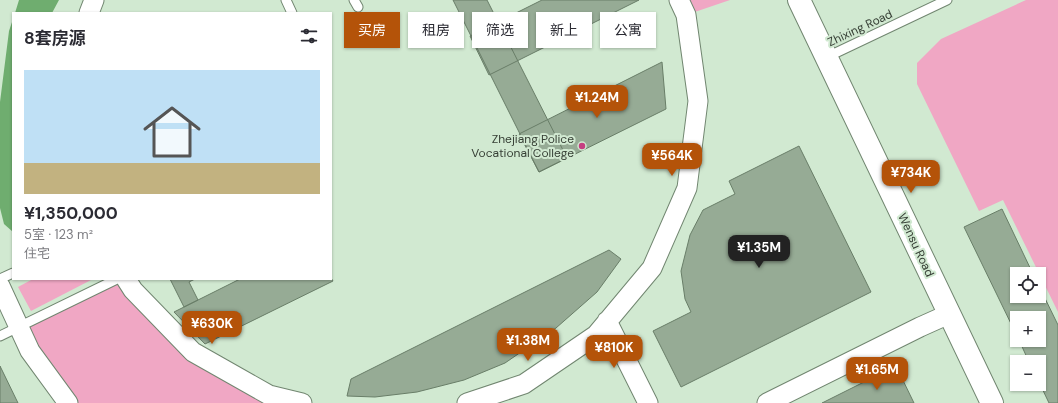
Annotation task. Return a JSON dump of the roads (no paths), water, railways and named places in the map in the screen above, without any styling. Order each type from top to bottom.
[{"type":"street","points":[[89,12],[94,0]]},
{"type":"street","points":[[467,403],[524,384],[596,335],[652,268],[687,188],[698,101],[686,15],[679,0]]},
{"type":"street","name":"Wensu Road","points":[[800,0],[992,403]]},
{"type":"street","points":[[127,280],[133,290],[193,352],[267,399],[302,403]]},
{"type":"street","points":[[0,286],[30,351],[68,403]]},
{"type":"street","points":[[767,403],[949,314]]},
{"type":"street","points":[[608,321],[648,403]]},
{"type":"lane","points":[[286,0],[292,12]]},
{"type":"lane","name":"Zhixing Road","points":[[827,57],[947,0]]},
{"type":"lane","points":[[0,279],[12,273]]},
{"type":"lane","points":[[0,336],[115,280]]},
{"type":"place","name":"Zhejiang Police Vocational College","points":[[582,146]]}]
